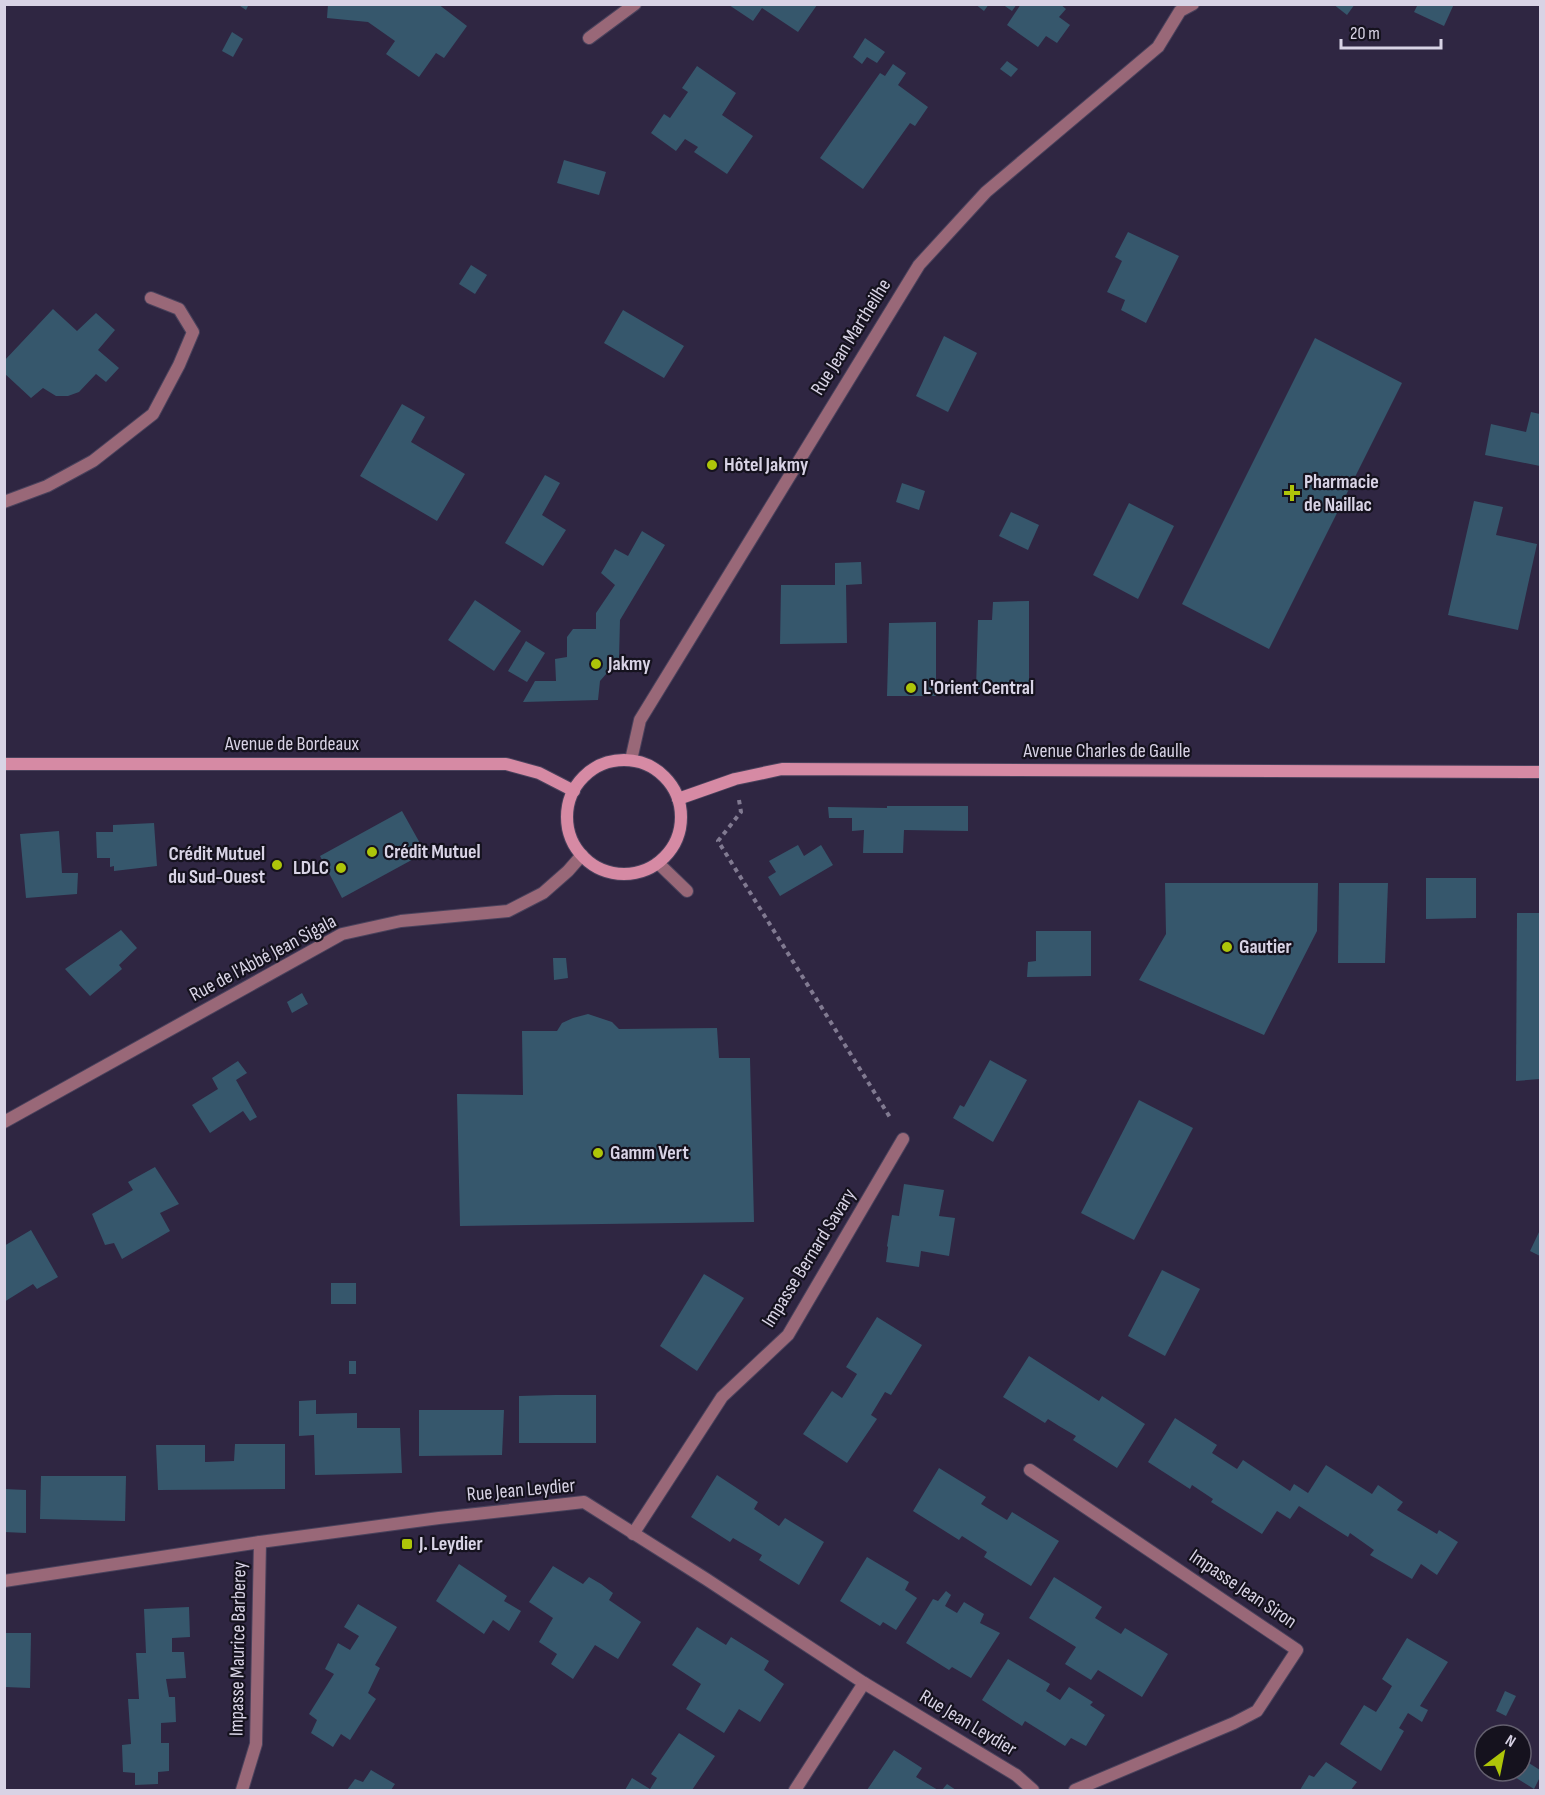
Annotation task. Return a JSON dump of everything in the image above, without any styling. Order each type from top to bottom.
[{"type":"main road","points":[[631,760],[660,773],[671,784],[678,799],[681,816],[679,834],[670,850],[658,863],[643,871],[627,874],[610,873],[595,866],[582,855],[572,841],[568,824],[568,807],[574,791],[584,777],[598,767],[614,761],[631,760]]},
{"type":"main road","name":"Avenue de Bordeaux","points":[[4,764],[506,764],[539,773],[574,791]]},
{"type":"main road","name":"Avenue Charles de Gaulle","points":[[678,799],[735,779],[782,769],[1540,772]]},
{"type":"street","points":[[589,38],[636,4]]},
{"type":"street","name":"Rue Jean Martheilhe","points":[[631,760],[640,720],[919,265],[986,192],[1158,47],[1179,8],[1193,4]]},
{"type":"street","points":[[4,502],[47,486],[93,461],[153,414],[179,364],[192,332],[180,309],[151,298]]},
{"type":"street","name":"Rue de l'Abbé Jean Sigala","points":[[4,1122],[342,934],[401,921],[508,911],[543,893],[582,855]]},
{"type":"street","points":[[658,863],[687,891]]},
{"type":"street","name":"Impasse Bernard Savary","points":[[633,1534],[722,1397],[788,1335],[903,1139]]},
{"type":"street","name":"Impasse Jean Siron","points":[[1030,1470],[1298,1650],[1257,1711],[1076,1791]]},
{"type":"street","name":"Rue Jean Leydier","points":[[4,1581],[260,1542],[439,1518],[584,1502],[864,1683],[1016,1775],[1033,1791]]},
{"type":"street","name":"Impasse Maurice Barberey","points":[[242,1791],[256,1744],[260,1542]]},
{"type":"street","points":[[795,1791],[864,1683]]},
{"type":"path","points":[[735,779],[741,812],[718,841],[903,1139]]},
{"type":"building","points":[[237,4],[249,4],[246,10]]},
{"type":"building","points":[[328,4],[438,4],[467,26],[444,58],[436,53],[419,77],[386,54],[395,41],[368,22],[327,18]]},
{"type":"building","points":[[975,4],[989,4],[984,11]]},
{"type":"building","points":[[1002,4],[1017,4],[1012,11]]},
{"type":"building","points":[[1021,4],[1060,4],[1066,9],[1059,17],[1070,25],[1057,43],[1046,36],[1038,47],[1007,25]]},
{"type":"building","points":[[1333,4],[1355,4],[1347,15]]},
{"type":"building","points":[[1418,4],[1454,4],[1444,26],[1414,12]]},
{"type":"building","points":[[729,5],[817,5],[798,32],[762,8],[753,21]]},
{"type":"building","points":[[232,32],[243,39],[233,57],[222,51]]},
{"type":"building","points":[[865,38],[885,52],[877,63],[867,57],[862,64],[853,57]]},
{"type":"building","points":[[1007,61],[1018,69],[1011,77],[1000,69]]},
{"type":"building","points":[[893,64],[906,73],[898,85],[928,107],[915,126],[910,123],[863,189],[820,158],[880,73],[885,76]]},
{"type":"building","points":[[697,66],[736,93],[722,115],[753,136],[727,174],[694,152],[698,147],[685,139],[676,151],[651,133],[664,114],[670,118],[688,92],[682,88]]},
{"type":"building","points":[[564,160],[606,172],[599,195],[557,183]]},
{"type":"building","points":[[1128,232],[1179,256],[1146,323],[1121,310],[1125,300],[1107,292],[1122,261],[1115,257]]},
{"type":"building","points":[[471,265],[487,275],[475,294],[459,284]]},
{"type":"building","points":[[53,309],[77,331],[96,313],[115,330],[98,350],[119,368],[106,382],[96,374],[79,392],[68,396],[56,396],[43,388],[31,398],[4,373],[4,361]]},
{"type":"building","points":[[623,310],[684,346],[664,378],[604,343]]},
{"type":"building","points":[[944,336],[977,353],[948,412],[916,396]]},
{"type":"building","name":"Pharmacie de Naillac","points":[[1315,338],[1402,383],[1269,649],[1182,604]]},
{"type":"building","points":[[402,404],[425,417],[411,442],[465,474],[437,521],[360,476]]},
{"type":"building","points":[[1531,412],[1540,414],[1540,466],[1485,455],[1491,424],[1526,432]]},
{"type":"building","points":[[545,475],[560,483],[542,515],[566,530],[543,566],[505,543]]},
{"type":"building","points":[[902,483],[925,491],[919,510],[896,502]]},
{"type":"building","points":[[1474,501],[1503,507],[1496,535],[1537,544],[1518,630],[1448,615]]},
{"type":"building","points":[[1129,503],[1174,526],[1138,599],[1093,575]]},
{"type":"building","points":[[1011,512],[1039,525],[1028,550],[999,536]]},
{"type":"building","points":[[642,531],[665,545],[620,620],[619,659],[600,681],[598,700],[523,702],[535,681],[556,681],[555,659],[567,657],[567,637],[573,629],[596,629],[596,613],[615,585],[601,573],[615,549],[628,556]]},
{"type":"building","points":[[861,562],[862,584],[846,585],[847,643],[780,644],[781,585],[835,585],[835,563]]},
{"type":"building","points":[[475,600],[521,631],[494,671],[448,640]]},
{"type":"building","points":[[1029,601],[1029,688],[976,689],[978,620],[992,620],[993,602]]},
{"type":"building","points":[[936,622],[936,696],[887,696],[889,623]]},
{"type":"building","points":[[526,641],[545,653],[527,682],[508,671]]},
{"type":"building","points":[[887,806],[968,806],[968,831],[904,830],[903,853],[863,853],[864,830],[852,831],[852,818],[829,818],[828,807],[887,808]]},
{"type":"building","name":"Crédit Mutuel","points":[[402,811],[421,845],[414,848],[419,856],[342,898],[320,856]]},
{"type":"building","points":[[154,823],[157,866],[114,871],[114,866],[110,867],[110,858],[97,858],[96,832],[113,832],[113,825]]},
{"type":"building","points":[[59,831],[62,873],[78,873],[77,894],[26,898],[20,834]]},
{"type":"building","points":[[798,845],[804,856],[821,845],[833,865],[780,896],[768,877],[776,872],[769,861]]},
{"type":"building","points":[[1426,878],[1476,878],[1476,918],[1426,919]]},
{"type":"building","points":[[1165,883],[1318,883],[1317,931],[1264,1035],[1139,980],[1166,934]]},
{"type":"building","points":[[1339,883],[1388,883],[1385,963],[1338,963]]},
{"type":"building","points":[[1517,913],[1540,913],[1540,1079],[1516,1081]]},
{"type":"building","points":[[121,930],[137,948],[119,965],[122,969],[90,996],[65,969]]},
{"type":"building","points":[[1036,931],[1091,931],[1091,976],[1027,977],[1028,962],[1036,961]]},
{"type":"building","points":[[553,958],[566,958],[568,978],[554,980]]},
{"type":"building","points":[[302,993],[308,1004],[292,1013],[287,1002]]},
{"type":"building","points":[[588,1014],[612,1022],[619,1029],[717,1028],[719,1058],[750,1058],[754,1222],[460,1226],[457,1094],[523,1095],[522,1031],[557,1031],[562,1023]]},
{"type":"building","points":[[990,1060],[1027,1080],[993,1142],[953,1118],[960,1105],[964,1107]]},
{"type":"building","points":[[238,1061],[247,1073],[236,1080],[257,1117],[250,1121],[243,1111],[210,1133],[192,1105],[218,1089],[212,1078]]},
{"type":"building","points":[[1139,1100],[1193,1128],[1134,1240],[1081,1213]]},
{"type":"building","points":[[155,1167],[179,1204],[160,1213],[170,1231],[122,1259],[114,1243],[105,1245],[92,1214],[133,1190],[128,1182]]},
{"type":"building","points":[[904,1184],[944,1190],[939,1216],[955,1218],[949,1256],[921,1251],[919,1267],[886,1262],[892,1215],[899,1216]]},
{"type":"building","points":[[31,1230],[58,1277],[37,1289],[33,1284],[4,1302],[4,1246]]},
{"type":"building","points":[[1540,1230],[1540,1256],[1530,1251]]},
{"type":"building","points":[[1162,1270],[1200,1289],[1165,1356],[1128,1336]]},
{"type":"building","points":[[704,1274],[744,1298],[697,1371],[660,1346]]},
{"type":"building","points":[[331,1283],[356,1283],[356,1304],[331,1304]]},
{"type":"building","points":[[877,1317],[922,1345],[891,1395],[885,1392],[871,1415],[877,1419],[847,1463],[803,1434],[832,1391],[842,1398],[849,1387],[857,1374],[846,1367]]},
{"type":"building","points":[[1029,1356],[1099,1401],[1102,1396],[1145,1424],[1117,1468],[1073,1440],[1076,1436],[1048,1419],[1045,1423],[1003,1397]]},
{"type":"building","points":[[349,1361],[356,1361],[356,1374],[349,1374]]},
{"type":"building","points":[[596,1395],[596,1443],[519,1443],[519,1396]]},
{"type":"building","points":[[316,1400],[316,1414],[357,1413],[357,1428],[400,1428],[402,1473],[315,1475],[314,1435],[299,1436],[299,1401]]},
{"type":"building","points":[[419,1410],[504,1410],[502,1455],[419,1456]]},
{"type":"building","points":[[1175,1418],[1217,1445],[1212,1453],[1237,1469],[1243,1460],[1290,1491],[1294,1484],[1308,1493],[1326,1465],[1372,1494],[1378,1485],[1403,1502],[1397,1510],[1437,1534],[1439,1530],[1458,1542],[1437,1575],[1421,1564],[1412,1579],[1370,1555],[1374,1550],[1350,1533],[1348,1537],[1299,1506],[1290,1519],[1277,1511],[1262,1534],[1211,1502],[1213,1499],[1192,1485],[1190,1489],[1148,1462]]},
{"type":"building","points":[[235,1444],[285,1444],[285,1489],[158,1490],[156,1445],[205,1445],[205,1462],[234,1461]]},
{"type":"building","points":[[939,1468],[986,1497],[981,1504],[1007,1520],[1012,1512],[1059,1541],[1031,1586],[984,1557],[987,1552],[962,1536],[959,1540],[913,1511]]},
{"type":"building","points":[[717,1475],[758,1502],[754,1509],[779,1526],[785,1518],[824,1542],[799,1585],[759,1560],[762,1555],[733,1538],[730,1542],[691,1517]]},
{"type":"building","points":[[41,1476],[126,1476],[125,1521],[40,1519]]},
{"type":"building","points":[[4,1489],[26,1490],[26,1533],[4,1532]]},
{"type":"building","points":[[867,1557],[909,1582],[905,1590],[917,1598],[896,1630],[883,1622],[880,1626],[840,1601]]},
{"type":"building","points":[[459,1564],[507,1596],[504,1601],[521,1611],[509,1631],[493,1620],[484,1634],[436,1601]]},
{"type":"building","points":[[553,1566],[583,1584],[589,1577],[601,1584],[613,1593],[609,1600],[641,1622],[618,1659],[595,1645],[573,1679],[551,1664],[557,1654],[539,1642],[553,1618],[529,1602]]},
{"type":"building","points":[[1054,1577],[1102,1607],[1095,1618],[1121,1634],[1125,1628],[1168,1654],[1142,1697],[1098,1670],[1091,1680],[1065,1664],[1076,1647],[1029,1618]]},
{"type":"building","points":[[946,1591],[951,1595],[945,1606],[957,1613],[964,1602],[984,1614],[980,1623],[1000,1633],[971,1678],[952,1667],[949,1670],[906,1643],[933,1599],[938,1601]]},
{"type":"building","points":[[358,1604],[397,1627],[375,1665],[380,1668],[368,1693],[376,1699],[350,1740],[341,1734],[333,1747],[311,1733],[317,1720],[309,1714],[334,1674],[325,1669],[338,1643],[350,1650],[359,1636],[344,1627]]},
{"type":"building","points":[[189,1607],[190,1637],[172,1638],[172,1652],[184,1652],[186,1678],[166,1679],[169,1697],[175,1697],[176,1722],[161,1723],[161,1743],[169,1743],[169,1771],[158,1772],[158,1784],[135,1785],[135,1773],[123,1772],[122,1745],[131,1744],[128,1699],[139,1699],[136,1653],[146,1653],[144,1609]]},
{"type":"building","points":[[697,1627],[726,1645],[731,1637],[769,1661],[764,1670],[784,1684],[760,1722],[739,1709],[724,1733],[686,1709],[701,1684],[672,1665]]},
{"type":"building","points":[[5,1633],[31,1633],[30,1688],[5,1687]]},
{"type":"building","points":[[1407,1638],[1448,1662],[1420,1706],[1428,1710],[1422,1722],[1408,1713],[1399,1728],[1404,1731],[1381,1771],[1340,1744],[1364,1705],[1376,1712],[1385,1698],[1392,1686],[1382,1679]]},
{"type":"building","points":[[1008,1659],[1050,1684],[1046,1691],[1060,1700],[1069,1687],[1093,1702],[1090,1705],[1105,1715],[1086,1746],[1071,1738],[1065,1746],[1025,1721],[1022,1726],[982,1700]]},
{"type":"building","points":[[1505,1691],[1516,1696],[1506,1716],[1496,1711]]},
{"type":"building","points":[[679,1733],[715,1756],[692,1790],[625,1790],[632,1778],[650,1789],[657,1778],[651,1774]]},
{"type":"building","points":[[894,1750],[922,1768],[916,1777],[938,1790],[867,1790]]},
{"type":"building","points":[[1326,1762],[1357,1782],[1351,1790],[1300,1790],[1309,1775],[1314,1777]]},
{"type":"building","points":[[1533,1766],[1540,1770],[1540,1777],[1534,1789],[1524,1783],[1533,1783]]},
{"type":"building","points":[[371,1770],[395,1784],[391,1790],[347,1790],[355,1779],[363,1782]]},
{"type":"building","points":[[947,1784],[956,1790],[942,1790]]},
{"type":"place","name":"Hôtel Jakmy","points":[[712,465]]},
{"type":"place","name":"Pharmacie de Naillac","points":[[1292,493]]},
{"type":"place","name":"Jakmy","points":[[596,664]]},
{"type":"place","name":"L'Orient Central","points":[[911,688]]},
{"type":"place","name":"Crédit Mutuel","points":[[372,852]]},
{"type":"place","name":"Crédit Mutuel du Sud-Ouest","points":[[277,865]]},
{"type":"place","name":"LDLC","points":[[341,868]]},
{"type":"place","name":"Gautier","points":[[1227,947]]},
{"type":"place","name":"Gamm Vert","points":[[598,1153]]},
{"type":"place","name":"J. Leydier","points":[[407,1544]]}]
